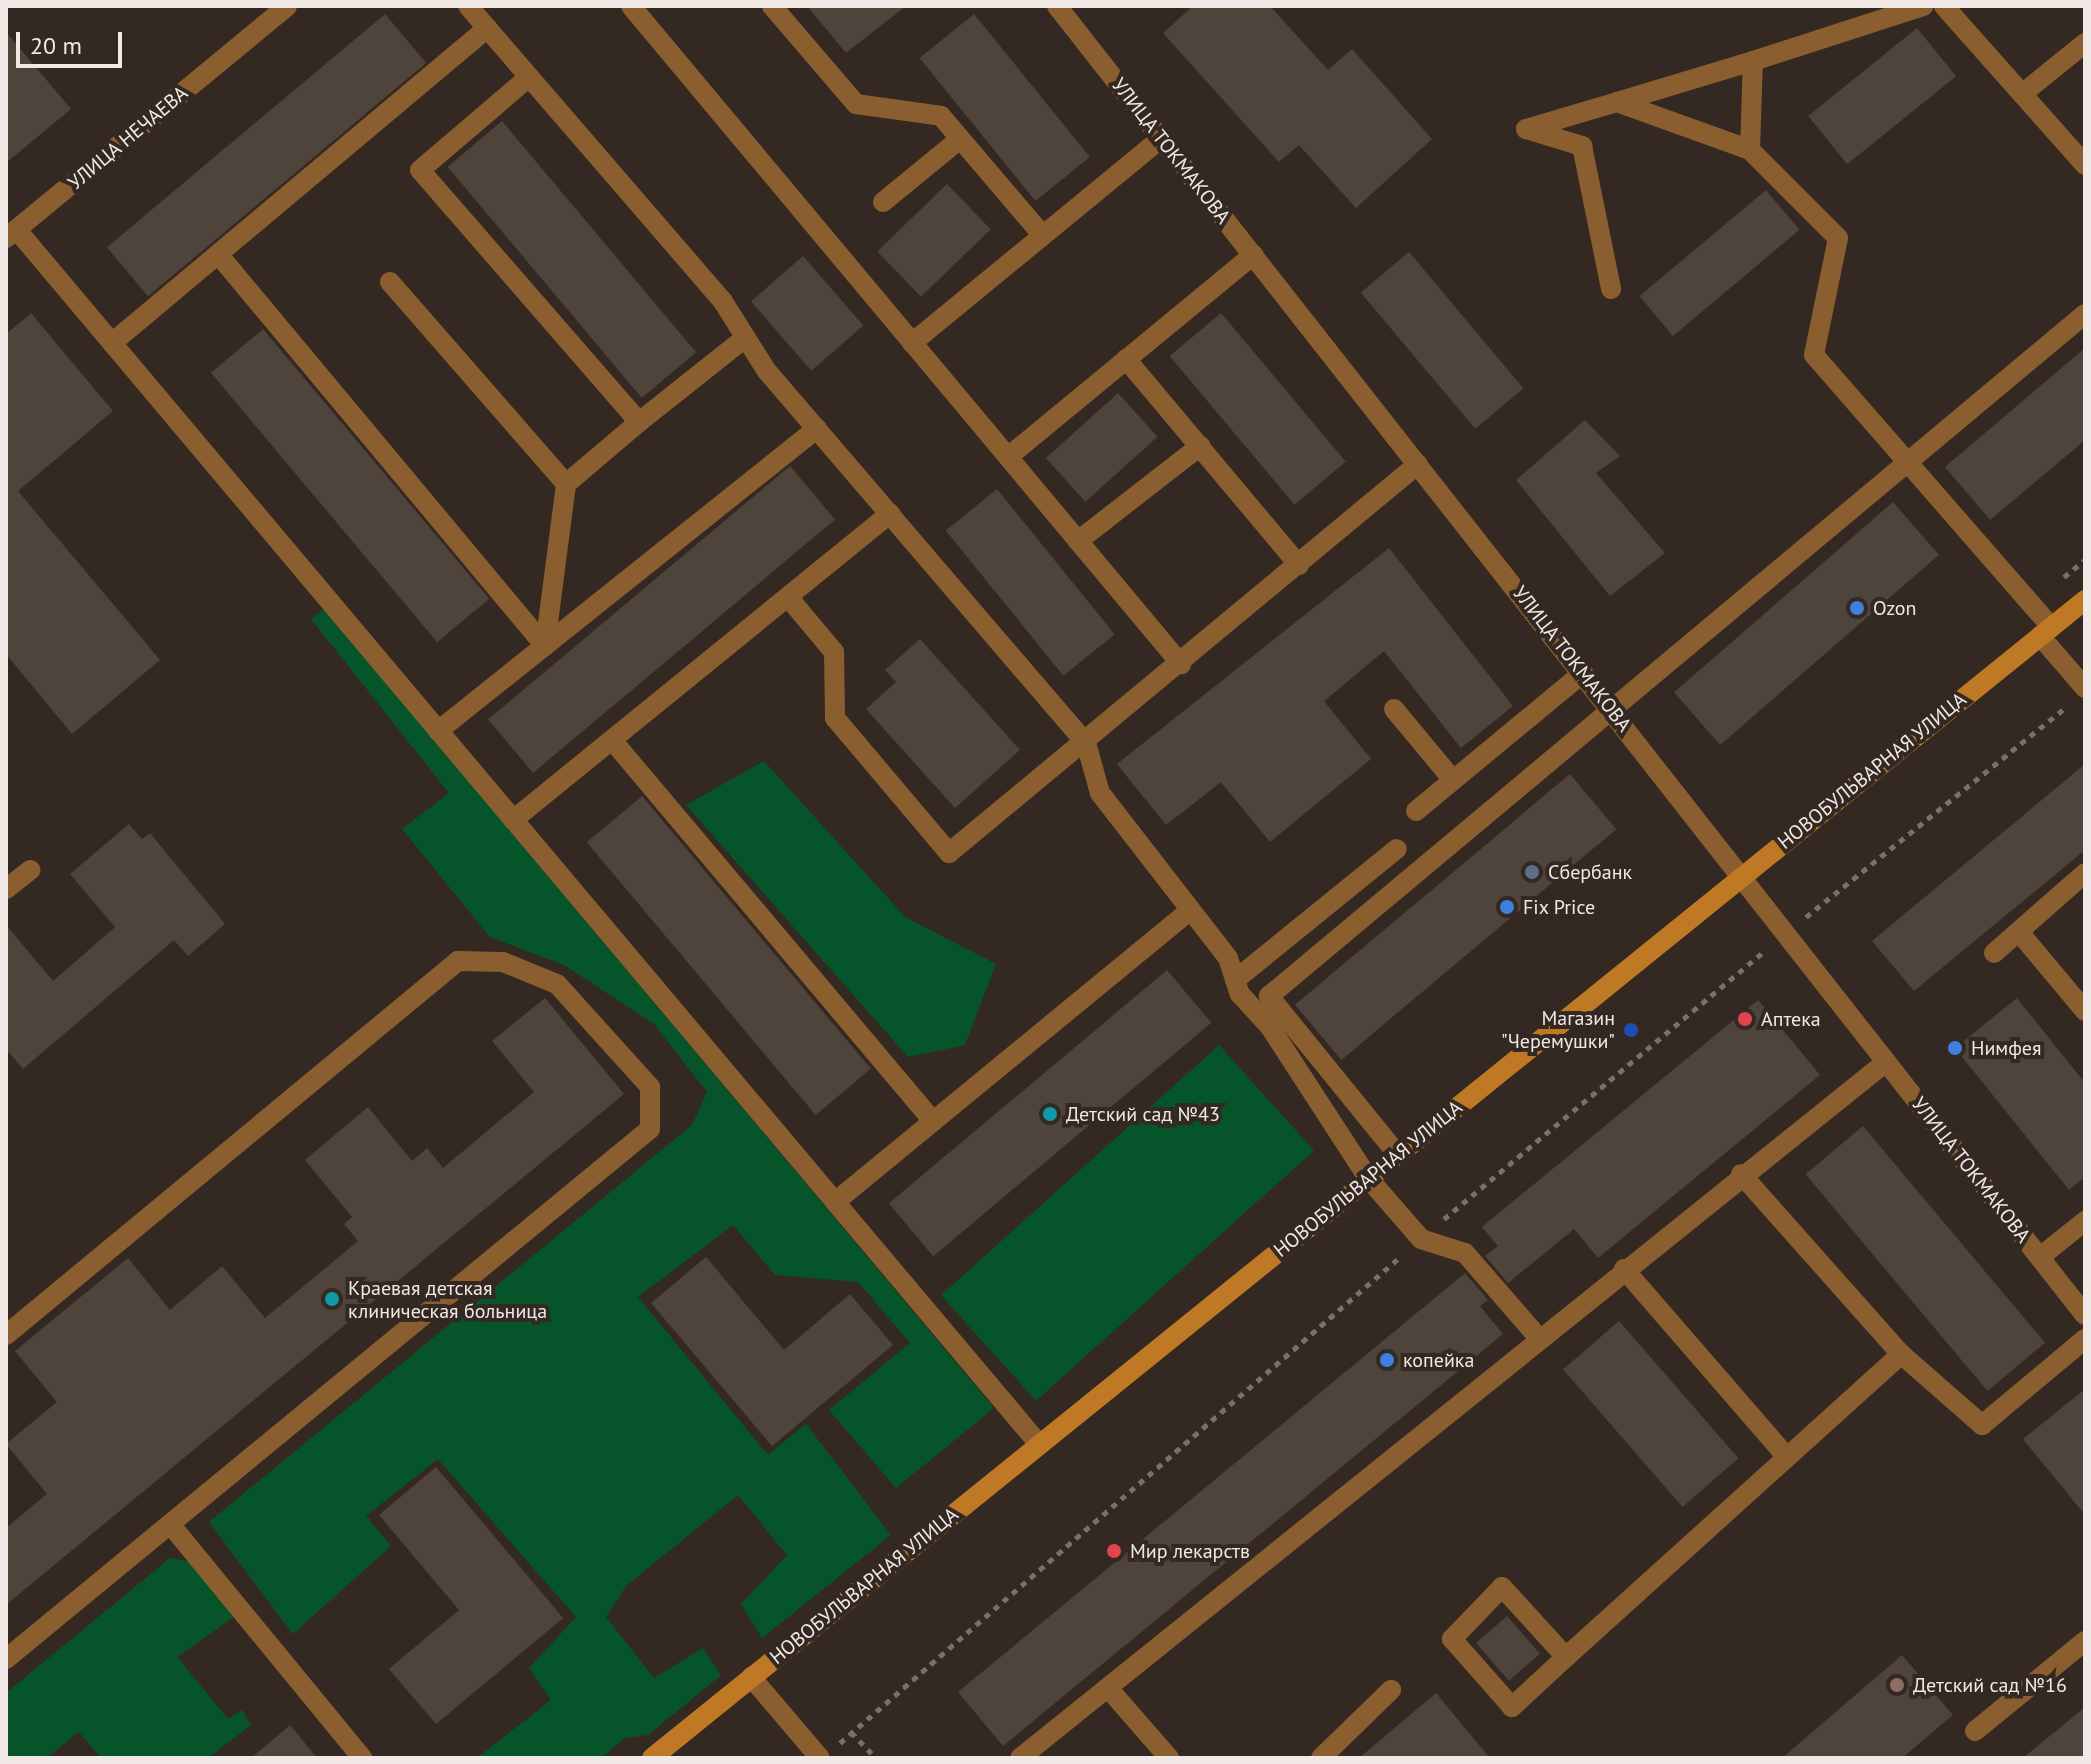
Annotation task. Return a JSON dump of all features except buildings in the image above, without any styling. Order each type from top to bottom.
[{"type":"street","name":"УЛИЦА НЕЧАЕВА","points":[[11,234],[285,6]]},
{"type":"street","points":[[468,6],[722,300],[745,338],[817,428],[1086,743],[1100,793],[1228,958],[1235,980],[1368,1178],[1421,1239],[1465,1253],[1539,1338]]},
{"type":"street","points":[[631,6],[1181,664]]},
{"type":"street","points":[[772,6],[856,104],[941,116],[1043,236]]},
{"type":"street","name":"УЛИЦА ТОКМАКОВА","points":[[1057,6],[2085,1315]]},
{"type":"street","points":[[1611,289],[1582,146],[1526,129],[1923,6]]},
{"type":"street","points":[[1944,6],[2085,165]]},
{"type":"street","points":[[112,343],[487,28]]},
{"type":"street","points":[[2022,94],[2085,43]]},
{"type":"street","points":[[1750,150],[1753,61]]},
{"type":"street","points":[[529,77],[420,170],[639,422]]},
{"type":"street","points":[[1617,102],[1750,150],[1838,238],[1814,355],[1910,460],[2085,688]]},
{"type":"street","points":[[912,343],[1162,138]]},
{"type":"street","points":[[883,202],[960,139]]},
{"type":"street","points":[[11,234],[112,343],[1039,1444]]},
{"type":"street","points":[[218,254],[545,646]]},
{"type":"street","points":[[1008,457],[1253,255]]},
{"type":"street","points":[[390,282],[566,484]]},
{"type":"street","points":[[1398,1155],[1269,996],[2085,314]]},
{"type":"street","points":[[545,646],[566,484],[745,338]]},
{"type":"street","points":[[1126,359],[1299,565]]},
{"type":"street","points":[[438,731],[817,428]]},
{"type":"street","points":[[1078,541],[1200,446]]},
{"type":"street","points":[[788,597],[834,652],[835,718],[949,853],[1086,743],[1418,464]]},
{"type":"street","points":[[513,820],[890,514]]},
{"type":"street","name":"НОВОБУЛЬВАРНАЯ УЛИЦА","points":[[652,1758],[2085,600]]},
{"type":"street","points":[[1416,811],[1583,673]]},
{"type":"street","points":[[1394,709],[1453,780]]},
{"type":"street","points":[[612,740],[933,1121]]},
{"type":"street","points":[[1235,980],[1397,849]]},
{"type":"street","points":[[6,889],[30,870]]},
{"type":"street","points":[[1994,953],[2085,873]]},
{"type":"street","points":[[835,1202],[1191,910]]},
{"type":"street","points":[[2019,932],[2085,1011]]},
{"type":"street","points":[[6,1335],[458,961],[503,962],[557,984],[650,1087],[650,1129],[6,1659]]},
{"type":"street","points":[[1020,1758],[1741,1174],[1886,1062]]},
{"type":"street","points":[[1741,1174],[1901,1354],[1982,1425],[2085,1339]]},
{"type":"street","points":[[2040,1257],[2085,1221]]},
{"type":"street","points":[[1624,1269],[1787,1457]]},
{"type":"street","points":[[1566,1657],[1502,1587],[1452,1639],[1512,1707],[1901,1354]]},
{"type":"street","points":[[170,1524],[362,1758]]},
{"type":"street","points":[[1975,1731],[2085,1641]]},
{"type":"street","points":[[751,1677],[820,1758]]},
{"type":"street","points":[[1108,1688],[1169,1758]]},
{"type":"street","points":[[1321,1758],[1391,1690]]},
{"type":"path","points":[[851,1732],[876,1758]]},
{"type":"green space","points":[[324,609],[994,1408],[896,1488],[829,1410],[910,1343],[858,1282],[775,1275],[733,1225],[638,1297],[768,1455],[806,1424],[891,1535],[762,1638],[741,1604],[787,1555],[738,1495],[626,1586],[606,1617],[654,1678],[703,1648],[721,1675],[648,1735],[625,1738],[601,1758],[477,1758],[551,1700],[529,1668],[576,1617],[438,1459],[366,1516],[391,1546],[293,1634],[209,1522],[692,1125],[707,1092],[654,1024],[564,965],[490,937],[402,829],[449,793],[311,619]]},
{"type":"green space","points":[[764,761],[905,917],[996,964],[965,1045],[908,1057],[686,805]]},
{"type":"green space","points":[[1219,1045],[1314,1151],[1036,1401],[941,1295]]},
{"type":"green space","points":[[170,1558],[189,1561],[235,1616],[177,1657],[228,1719],[242,1710],[251,1725],[208,1758],[101,1758],[79,1732],[46,1758],[6,1758],[6,1693]]},
{"type":"place","name":"Ozon","points":[[1857,608]]},
{"type":"place","name":"Сбербанк","points":[[1532,872]]},
{"type":"place","name":"Fix Price","points":[[1507,907]]},
{"type":"place","name":"Аптека","points":[[1745,1019]]},
{"type":"place","name":"Магазин \"Черемушки\"","points":[[1631,1030]]},
{"type":"place","name":"Нимфея","points":[[1955,1048]]},
{"type":"place","name":"Детский сад №43","points":[[1050,1114]]},
{"type":"place","name":"Краевая детская клиническая больница","points":[[332,1299]]},
{"type":"place","name":"копейка","points":[[1387,1360]]},
{"type":"place","name":"Мир лекарств","points":[[1114,1551]]},
{"type":"place","name":"Детский сад №16","points":[[1897,1685]]}]
